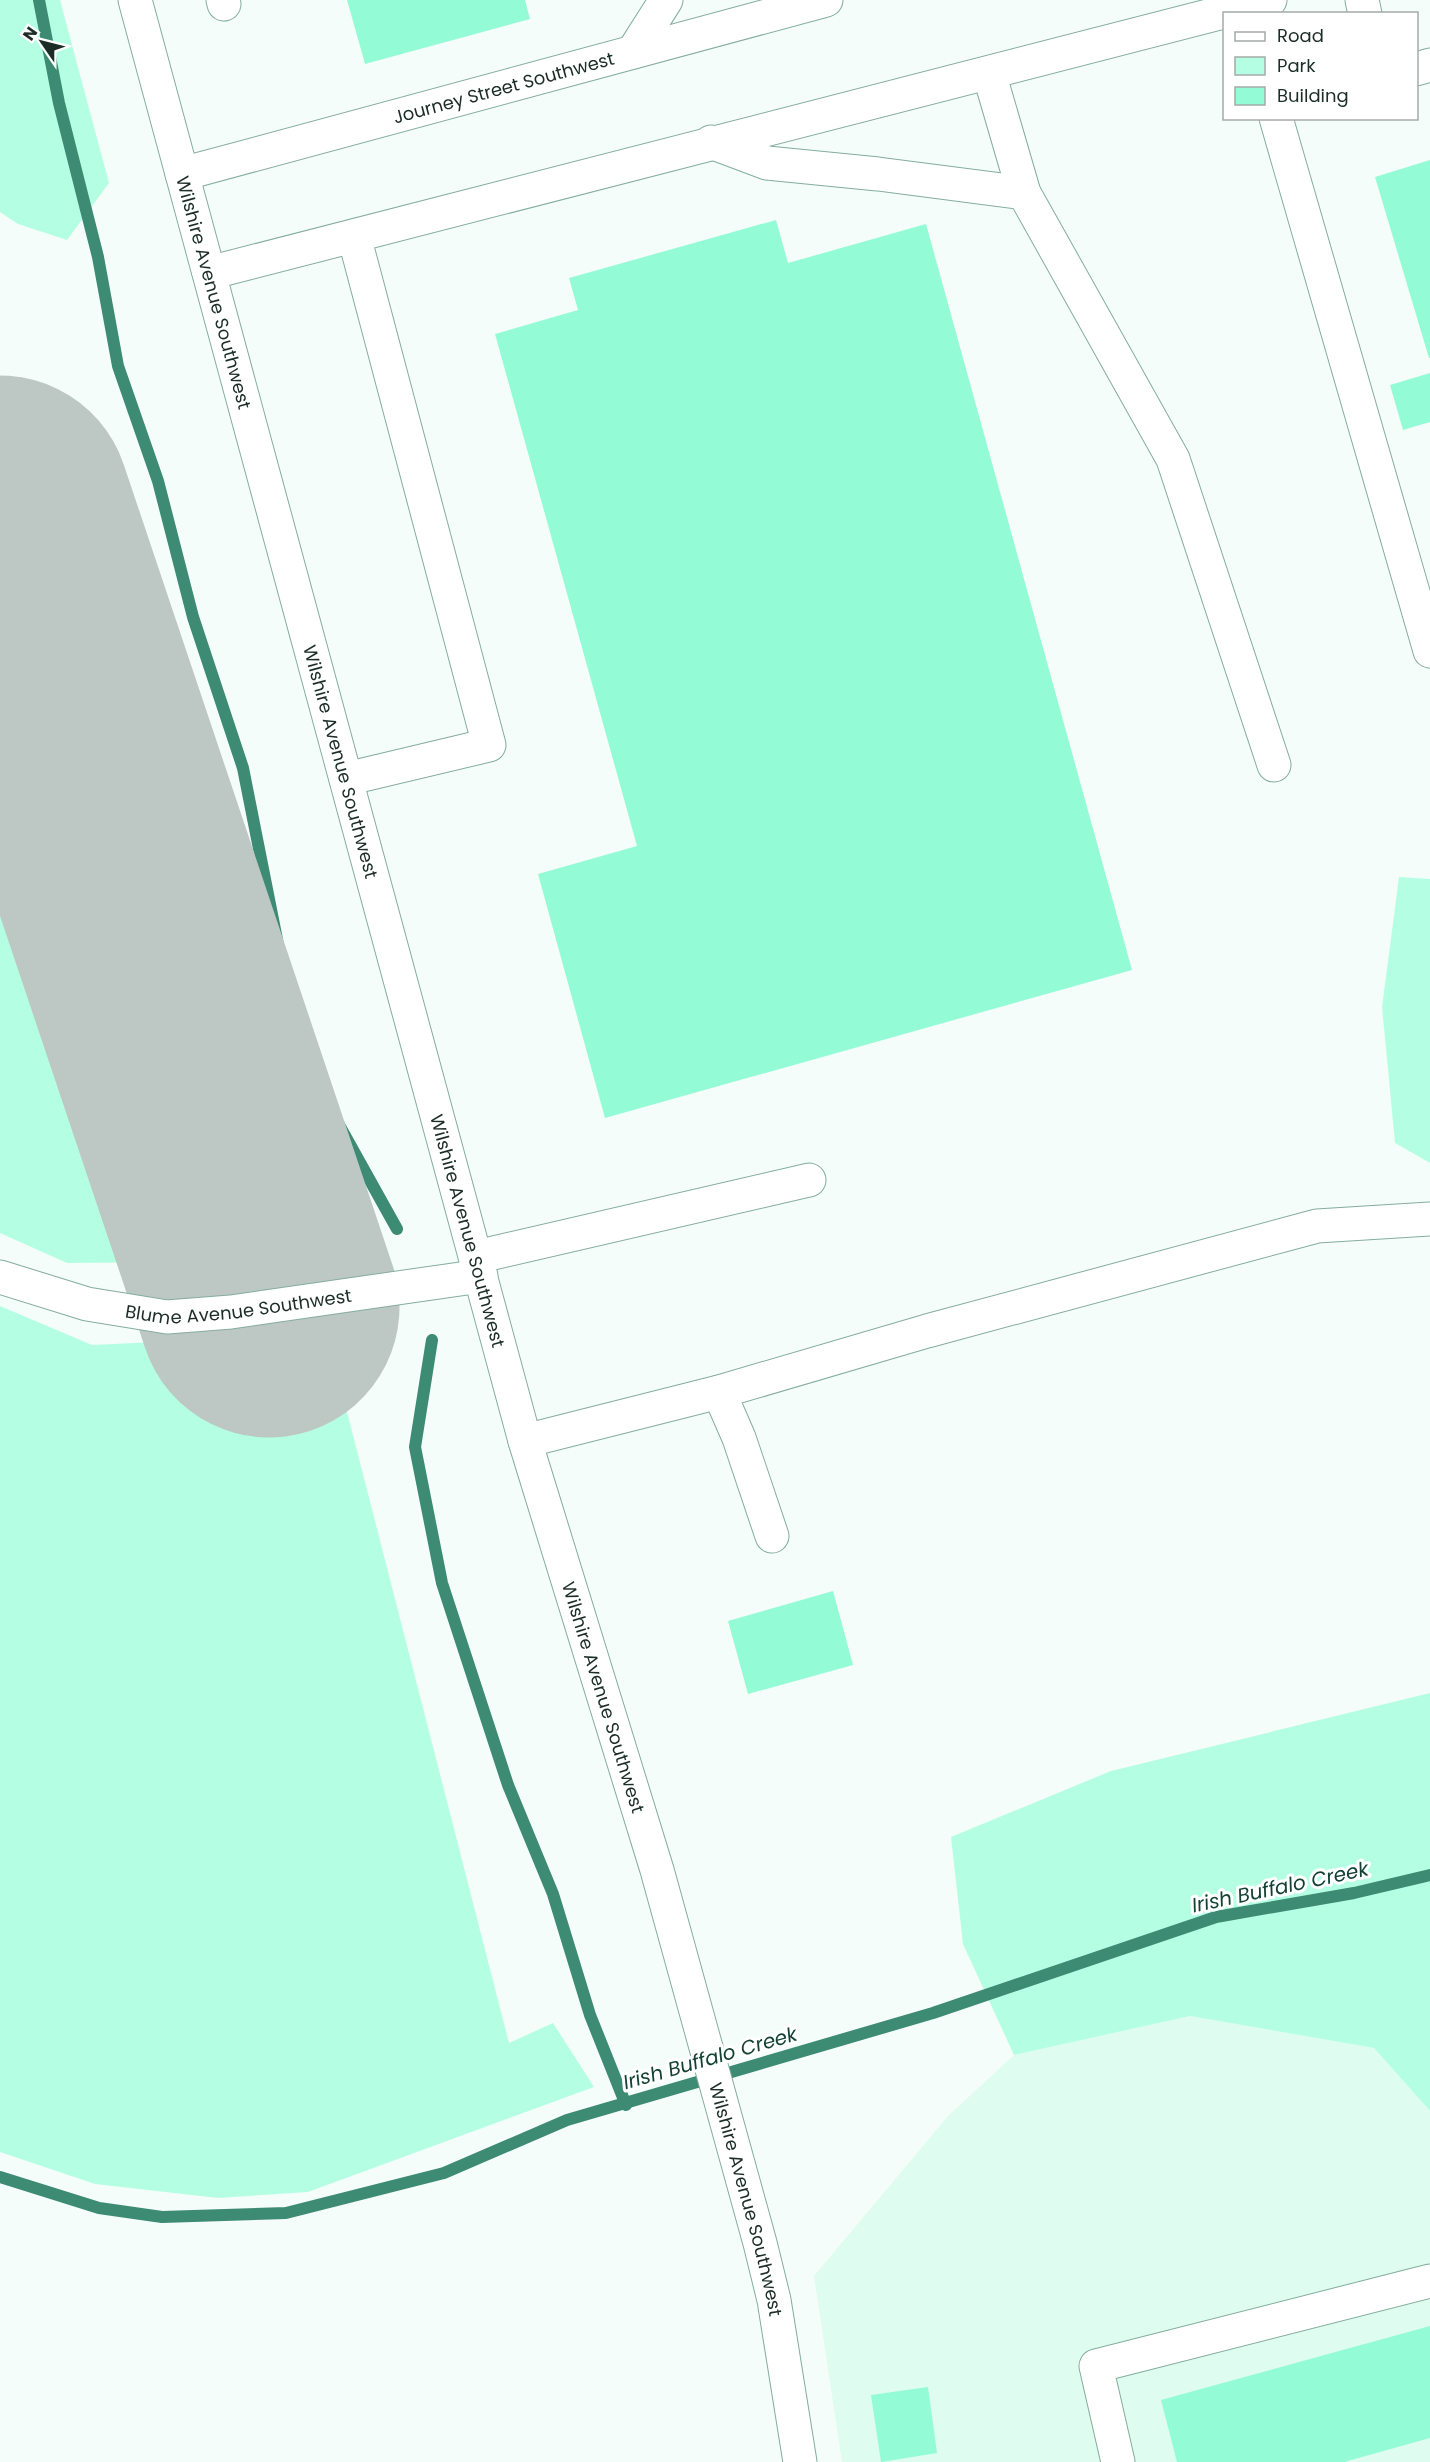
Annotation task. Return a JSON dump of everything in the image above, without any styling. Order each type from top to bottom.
[{"type":"street","name":"Wilshire Avenue Southwest","points":[[135,0],[525,1441],[673,1930],[760,2243],[774,2300],[800,2462]]},
{"type":"street","points":[[633,52],[666,0]]},
{"type":"street","name":"Journey Street Southwest","points":[[182,174],[826,0]]},
{"type":"street","points":[[1233,12],[1253,7]]},
{"type":"street","points":[[209,273],[711,142],[1223,14]]},
{"type":"street","points":[[988,73],[1024,193],[1173,459],[1274,765]]},
{"type":"street","points":[[1277,120],[1430,651]]},
{"type":"street","points":[[711,142],[767,164],[878,174],[1024,193]]},
{"type":"street","points":[[346,779],[489,745],[354,236]]},
{"type":"street","name":"Blume Avenue Southwest","points":[[0,1277],[87,1304],[167,1317],[231,1312],[478,1266],[809,1180]]},
{"type":"street","points":[[525,1441],[718,1392],[927,1331],[1317,1226],[1430,1219]]},
{"type":"street","points":[[718,1392],[739,1438],[772,1536]]},
{"type":"street","points":[[1118,2462],[1096,2366],[1430,2281]]},
{"type":"shaded area","points":[[1190,2016],[1374,2048],[1430,2111],[1430,2462],[842,2462],[814,2276],[948,2116],[1014,2055]]},
{"type":"green space","points":[[0,0],[60,0],[109,183],[67,240],[18,224],[0,212]]},
{"type":"green space","points":[[0,702],[194,1262],[67,1263],[0,1233]]},
{"type":"green space","points":[[1399,877],[1430,879],[1430,1163],[1395,1143],[1382,1007]]},
{"type":"green space","points":[[0,1306],[92,1345],[327,1334],[509,2043],[553,2023],[594,2087],[308,2192],[218,2198],[95,2184],[0,2152]]},
{"type":"green space","points":[[1430,1693],[1430,2111],[1374,2048],[1190,2016],[1014,2055],[963,1944],[951,1837],[1111,1771]]},
{"type":"building","points":[[347,0],[525,0],[530,19],[365,64]]},
{"type":"building","points":[[1430,160],[1430,358],[1429,358],[1375,177]]},
{"type":"building","points":[[776,220],[788,263],[926,224],[1132,970],[605,1118],[538,874],[637,846],[495,334],[578,310],[569,278]]},
{"type":"building","points":[[1430,373],[1430,422],[1403,430],[1390,385]]},
{"type":"building","points":[[833,1591],[853,1665],[748,1694],[728,1621]]},
{"type":"building","points":[[1430,2326],[1430,2438],[1344,2462],[1177,2462],[1161,2400]]},
{"type":"building","points":[[928,2387],[937,2453],[881,2462],[871,2395]]},
{"type":"waterway","points":[[39,0],[59,103],[98,257],[118,366],[158,481],[193,617],[243,768],[285,980],[324,1098],[397,1229]]},
{"type":"waterway","points":[[432,1340],[415,1447],[442,1583],[508,1785],[553,1894],[590,2015],[626,2105]]},
{"type":"waterway","name":"Irish Buffalo Creek","points":[[0,2177],[99,2208],[162,2217],[286,2213],[444,2173],[567,2120],[933,2013],[1216,1917],[1354,1893],[1430,1875]]},
{"type":"runway","points":[[0,506],[269,1307]]}]
